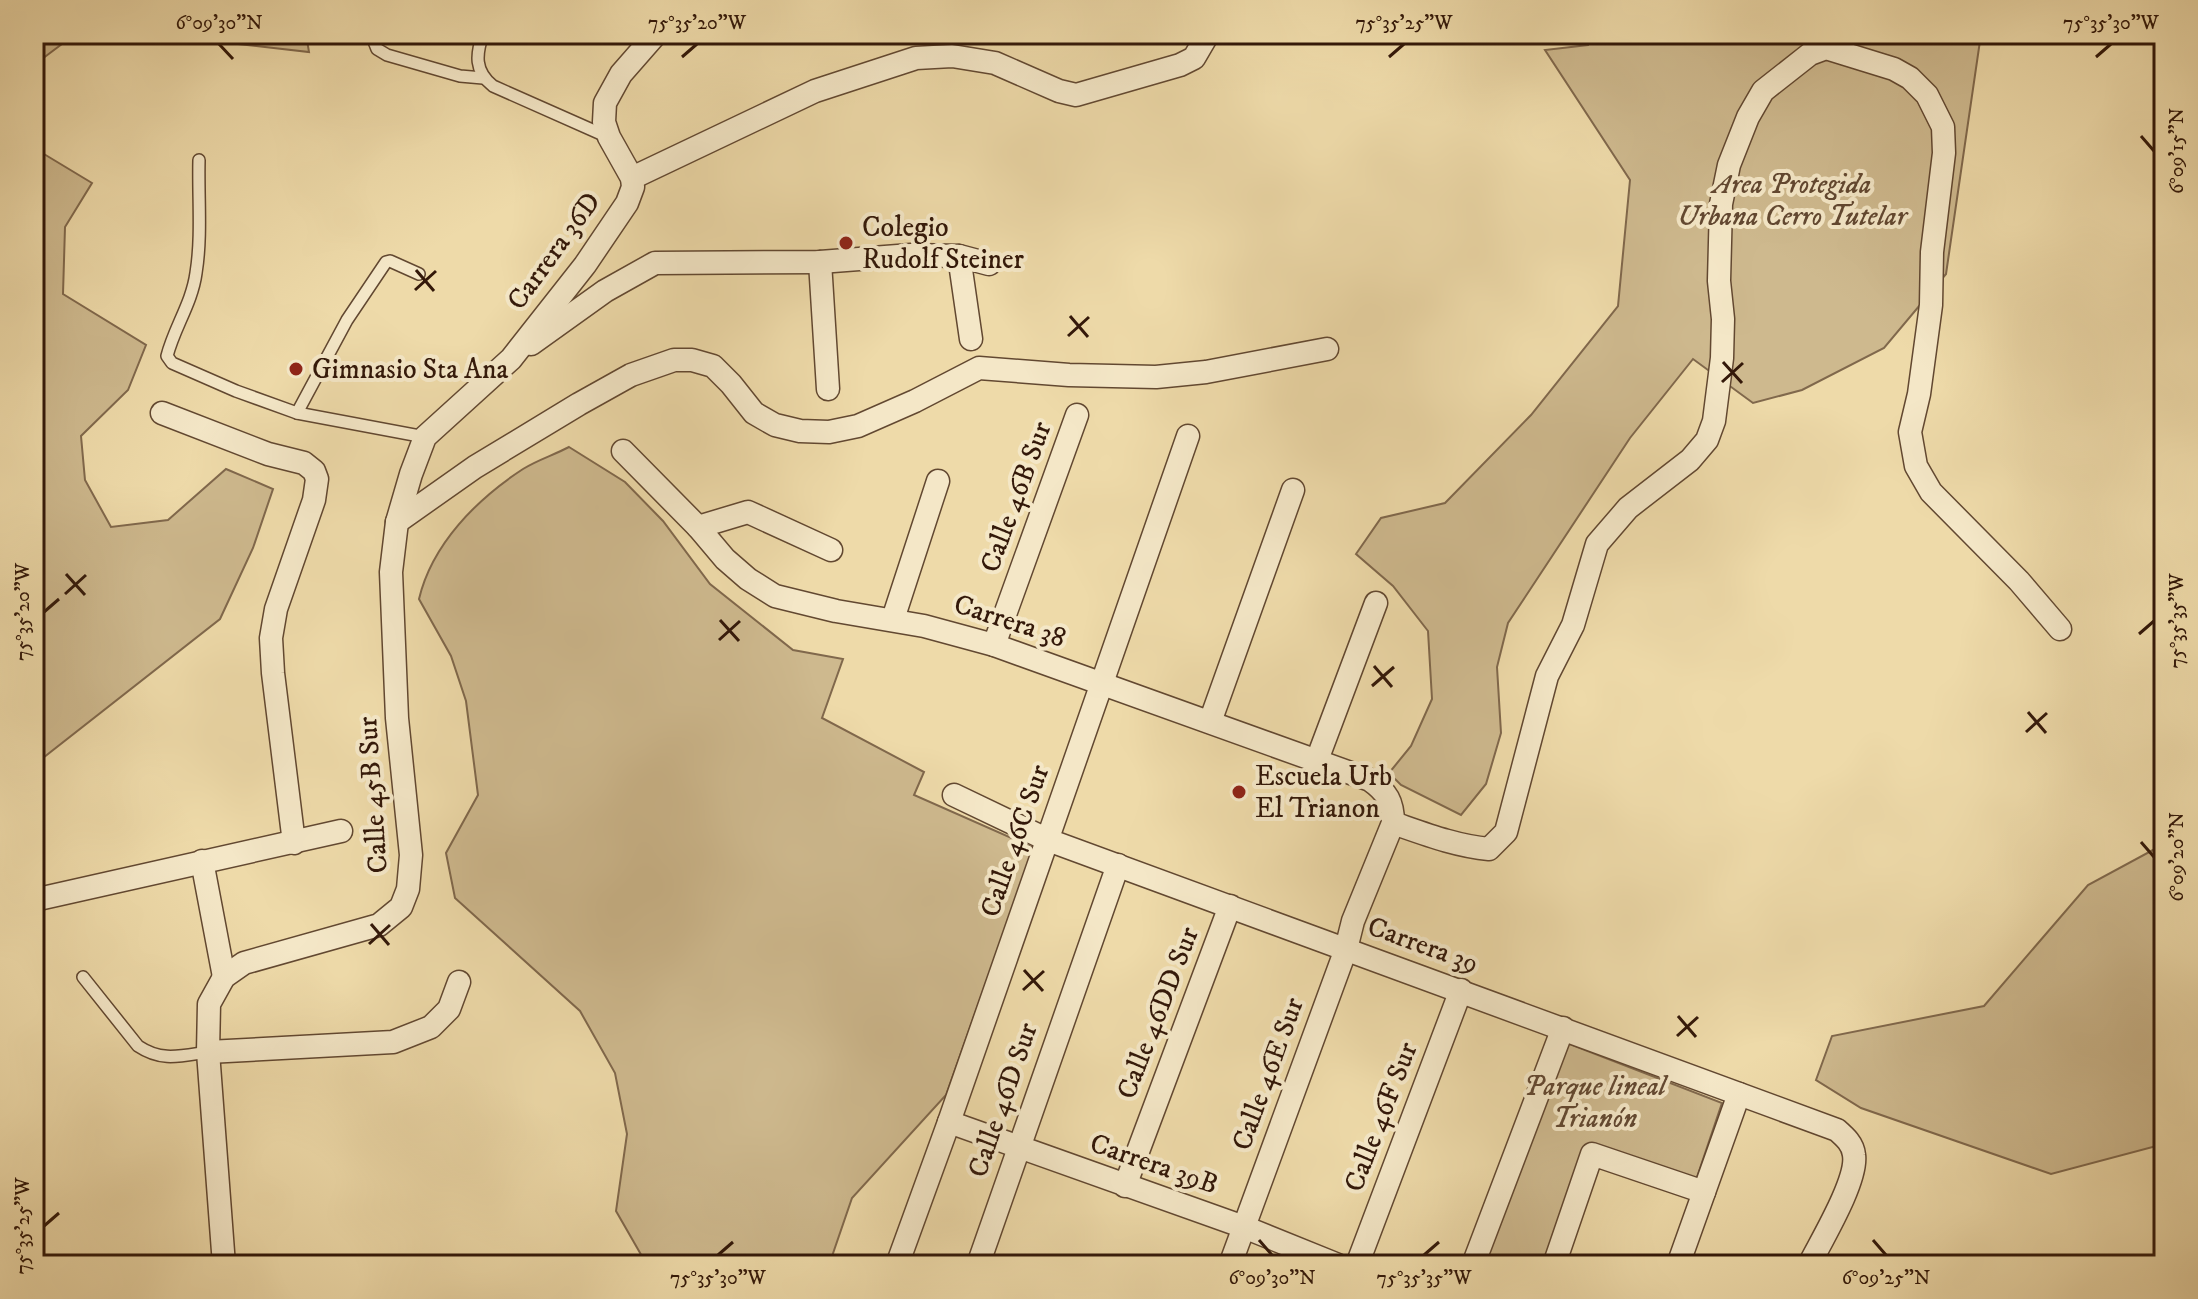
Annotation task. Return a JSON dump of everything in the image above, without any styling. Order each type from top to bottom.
[{"type":"street","name":"Carrera 36D","points":[[425,437],[511,359],[627,203],[633,187],[632,178],[609,137],[604,122],[605,103],[621,74],[656,34]]},
{"type":"street","points":[[632,178],[815,91],[916,58],[952,56],[995,63],[1059,91],[1076,95],[1180,65],[1194,58],[1208,34]]},
{"type":"street","points":[[1346,949],[1353,921],[1393,823],[1446,841],[1489,849],[1510,824],[1547,676],[1573,625],[1597,544],[1628,508],[1690,460],[1707,440],[1714,421],[1722,358],[1723,319],[1719,281],[1721,204],[1729,165],[1748,117],[1763,91],[1810,54],[1826,48],[1894,69],[1910,78],[1927,95],[1943,127],[1944,153],[1932,252],[1931,305],[1919,394],[1910,432],[1916,466],[1931,492],[2019,581],[2060,629]]},
{"type":"street","points":[[511,359],[605,291],[655,263],[820,262],[911,255],[959,256],[989,264]]},
{"type":"street","points":[[959,256],[971,339]]},
{"type":"street","points":[[820,262],[828,389]]},
{"type":"street","points":[[397,522],[475,467],[579,404],[631,375],[674,360],[692,360],[713,366],[754,413],[775,425],[800,431],[829,432],[858,426],[979,368],[1069,375],[1156,377],[1206,372],[1327,349]]},
{"type":"street","points":[[162,413],[268,454],[304,463],[314,471],[317,479],[314,500],[276,609],[271,638],[294,843]]},
{"type":"street","name":"Calle 46B Sur","points":[[994,645],[1077,415]]},
{"type":"street","name":"Calle 46C Sur","points":[[897,1265],[1188,436]]},
{"type":"street","name":"Calle 45B Sur","points":[[224,977],[244,963],[379,925],[401,907],[408,889],[411,855],[397,718],[391,572],[397,522],[425,437]]},
{"type":"street","name":"Carrera 38","points":[[623,451],[725,559],[775,596],[836,611],[893,619],[994,645],[1317,760],[1370,780],[1380,787],[1389,796],[1393,823]]},
{"type":"street","points":[[893,619],[938,481]]},
{"type":"street","points":[[1210,722],[1293,490]]},
{"type":"street","points":[[698,527],[748,512],[831,550]]},
{"type":"street","points":[[1317,760],[1376,603]]},
{"type":"street","name":"Carrera 39","points":[[954,795],[1048,840],[1837,1130],[1850,1142],[1855,1164],[1842,1200],[1809,1265]]},
{"type":"street","points":[[34,900],[341,831]]},
{"type":"street","points":[[202,861],[224,977],[209,1004],[208,1052],[224,1265]]},
{"type":"street","name":"Calle 46D Sur","points":[[978,1265],[1118,865]]},
{"type":"street","name":"Calle 46DD Sur","points":[[1125,1186],[1230,906]]},
{"type":"street","name":"Calle 46E Sur","points":[[1230,1265],[1346,949]]},
{"type":"street","points":[[208,1052],[393,1042],[431,1027],[449,1009],[459,982]]},
{"type":"street","name":"Calle 46F Sur","points":[[1357,1265],[1461,990]]},
{"type":"street","points":[[1473,1265],[1563,1028]]},
{"type":"street","points":[[1678,1265],[1739,1094]]},
{"type":"street","name":"Carrera 39B","points":[[949,1122],[1244,1227],[1338,1265]]},
{"type":"street","points":[[1554,1265],[1592,1154],[1704,1192]]},
{"type":"lane","points":[[371,34],[377,49],[387,55],[460,76],[483,78],[493,86],[609,137]]},
{"type":"lane","points":[[483,34],[477,52],[483,78]]},
{"type":"lane","points":[[199,160],[196,273],[167,356],[172,363],[297,413],[425,437]]},
{"type":"lane","points":[[297,413],[347,320],[386,262],[419,274]]},
{"type":"lane","points":[[83,977],[138,1046],[150,1054],[158,1057],[208,1052]]},
{"type":"green space","points":[[34,34],[306,34],[309,52],[211,41],[74,35],[34,65]]},
{"type":"green space","name":"Area Protegida Urbana Cerro Tutelar","points":[[1594,34],[1981,34],[1946,274],[1884,348],[1802,390],[1753,403],[1693,359],[1630,438],[1508,623],[1497,667],[1501,733],[1486,784],[1461,815],[1401,785],[1389,773],[1411,746],[1432,699],[1428,631],[1393,586],[1356,554],[1381,518],[1445,503],[1531,415],[1618,306],[1630,180],[1545,50],[1588,45]]},
{"type":"green space","points":[[34,148],[92,183],[65,227],[63,294],[146,345],[128,390],[81,436],[85,480],[111,527],[168,520],[226,469],[273,489],[253,548],[220,619],[34,765]]},
{"type":"green space","points":[[569,447],[625,482],[663,521],[710,584],[793,650],[843,659],[822,718],[924,772],[914,795],[1034,848],[946,1095],[852,1198],[829,1265],[647,1265],[616,1211],[627,1134],[615,1073],[580,1011],[455,898],[446,853],[478,795],[466,701],[451,656],[419,599],[434,560],[473,509],[523,469]]},
{"type":"green space","points":[[2164,844],[2164,1144],[2051,1174],[1861,1108],[1816,1080],[1832,1036],[1984,1006],[2088,885]]},
{"type":"green space","name":"Parque lineal Trianón","points":[[1567,1043],[1722,1103],[1695,1183],[1588,1147],[1543,1265],[1483,1265]]},
{"type":"place","name":"Colegio Rudolf Steiner","points":[[846,243]]},
{"type":"place","name":"Gimnasio Sta Ana","points":[[296,369]]},
{"type":"place","name":"Escuela Urb El Trianon","points":[[1239,792]]}]
